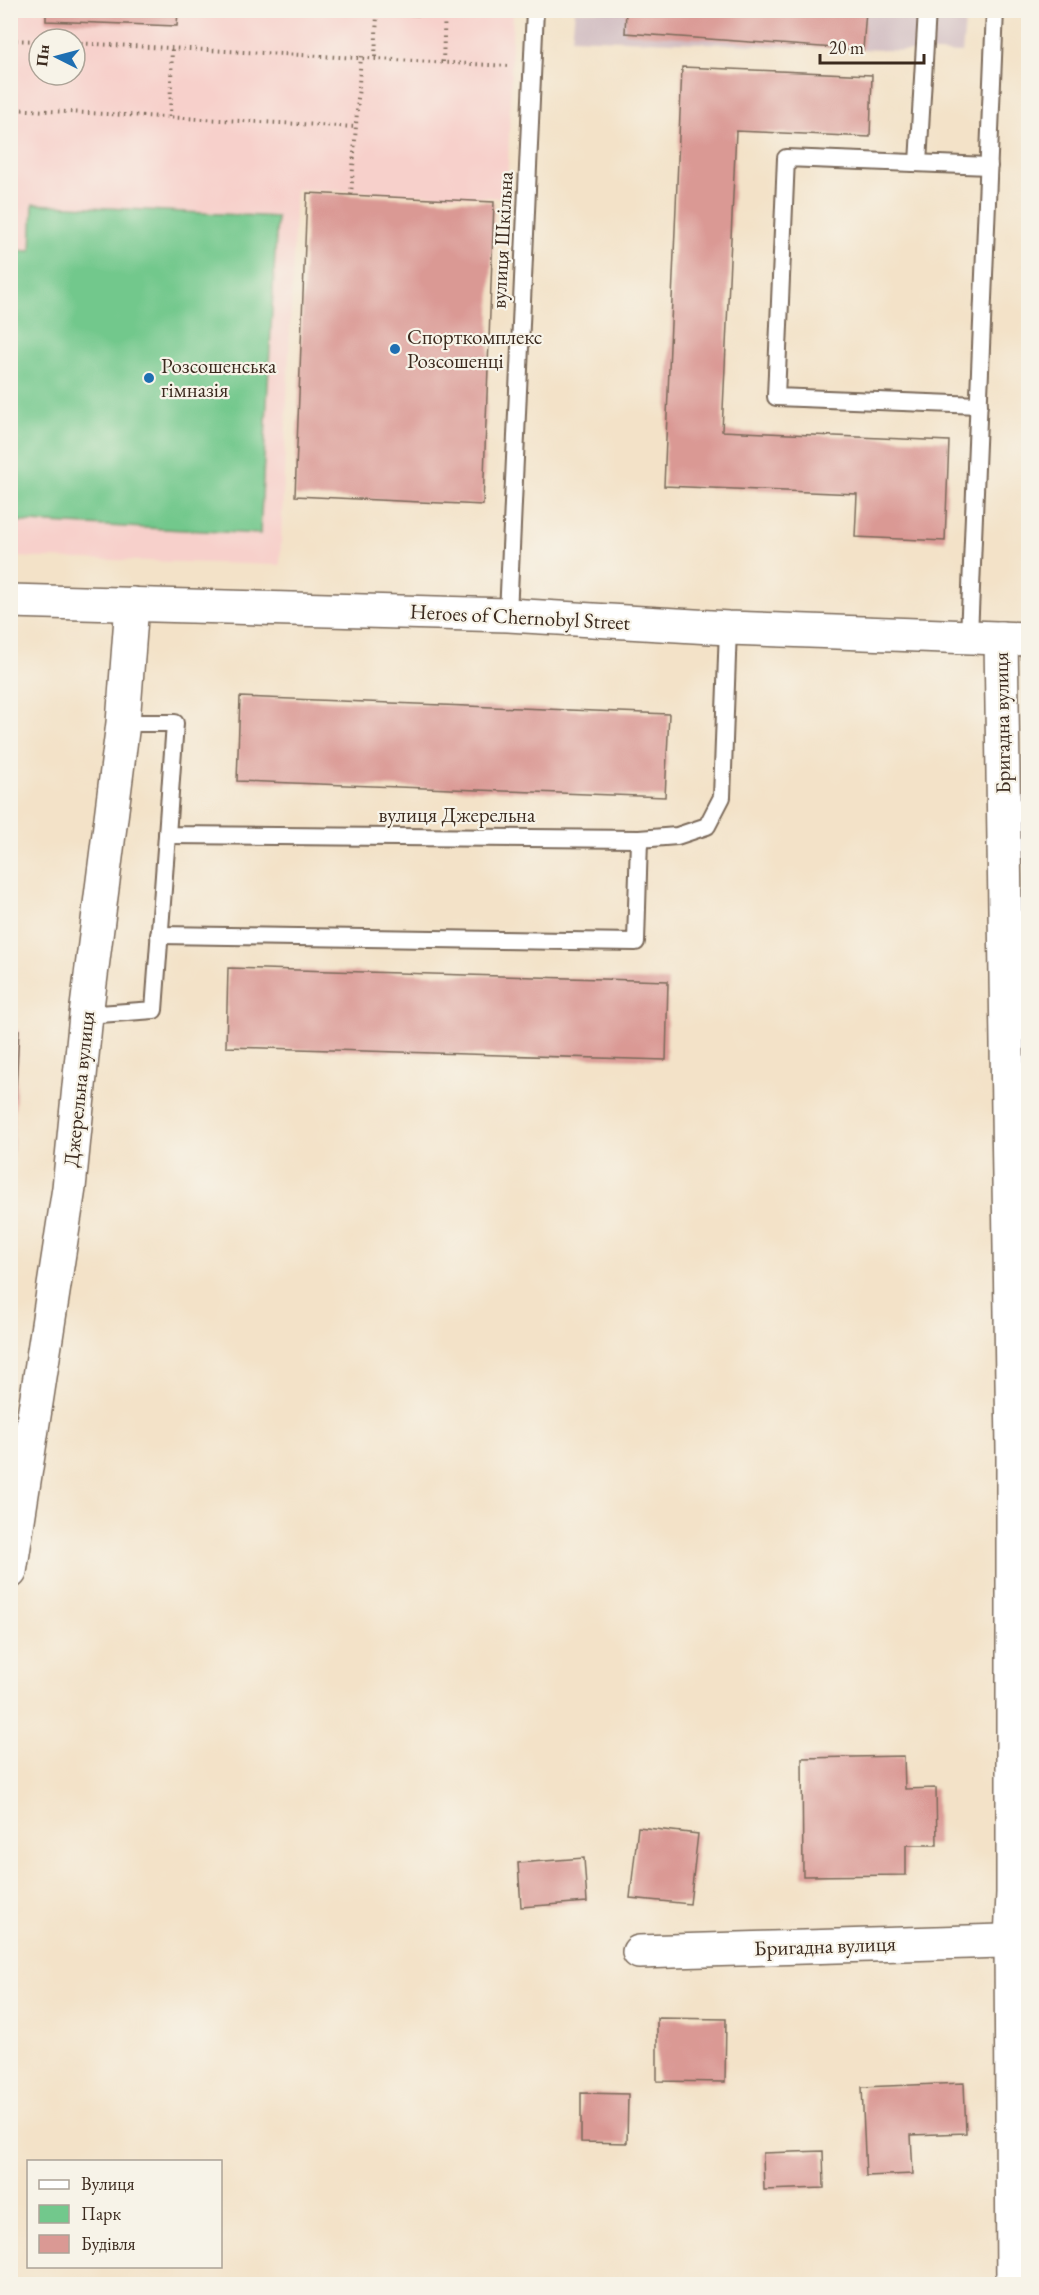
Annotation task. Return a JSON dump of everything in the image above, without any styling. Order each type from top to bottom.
[{"type":"street","name":"Heroes of Chernobyl Street","points":[[10,602],[508,615],[728,628],[1000,638]]},
{"type":"street","name":"Джерельна вулиця","points":[[10,1572],[69,1188],[86,1015],[123,723],[132,604]]},
{"type":"street","name":"Бригадна вулиця","points":[[1000,638],[1019,1257],[1021,1781],[1013,2284]]},
{"type":"street","name":"Бригадна вулиця","points":[[639,1952],[1020,1948]]},
{"type":"lane","name":"вулиця Шкільна","points":[[508,615],[535,10]]},
{"type":"lane","points":[[918,163],[927,10]]},
{"type":"lane","points":[[995,10],[979,405],[1000,638]]},
{"type":"lane","points":[[979,405],[776,397],[786,158],[989,166]]},
{"type":"lane","name":"вулиця Джерельна","points":[[167,835],[639,839],[677,836],[707,826],[722,797],[728,628]]},
{"type":"lane","points":[[86,1015],[154,1010],[175,723],[123,723]]},
{"type":"lane","points":[[159,935],[636,942],[639,839]]},
{"type":"path","points":[[443,62],[445,10]]},
{"type":"path","points":[[375,57],[377,14]]},
{"type":"path","points":[[10,40],[27,41]]},
{"type":"path","points":[[87,43],[361,56],[507,66]]},
{"type":"path","points":[[170,117],[172,47]]},
{"type":"path","points":[[351,195],[361,56]]},
{"type":"path","points":[[10,109],[357,127]]},
{"type":"shaded area","name":"Розсошенська гімназія","points":[[11,11],[513,11],[507,198],[296,189],[280,565],[11,557]]},
{"type":"shaded area","points":[[575,11],[966,11],[962,53],[572,38]]},
{"type":"green space","points":[[33,204],[277,217],[260,534],[11,521],[11,250],[31,251]]},
{"type":"building","points":[[46,10],[178,10],[177,26],[46,21]]},
{"type":"building","points":[[336,10],[432,10],[432,16],[336,13]]},
{"type":"building","points":[[626,10],[866,10],[863,50],[625,33]]},
{"type":"building","points":[[682,67],[872,75],[870,137],[736,131],[722,431],[949,441],[945,541],[855,537],[857,494],[664,486]]},
{"type":"building","name":"Спорткомплекс Розсошенці","points":[[307,193],[494,202],[483,505],[295,496]]},
{"type":"building","points":[[240,697],[669,714],[665,797],[237,781]]},
{"type":"building","points":[[228,968],[668,981],[666,1060],[226,1047]]},
{"type":"building","points":[[10,1029],[19,1030],[12,1173],[10,1173]]},
{"type":"building","points":[[904,1756],[905,1789],[936,1788],[937,1845],[906,1845],[906,1875],[803,1876],[802,1758]]},
{"type":"building","points":[[638,1827],[698,1834],[690,1904],[630,1898]]},
{"type":"building","points":[[584,1858],[587,1902],[521,1907],[518,1863]]},
{"type":"building","points":[[657,2018],[726,2019],[725,2082],[657,2081]]},
{"type":"building","points":[[964,2083],[966,2133],[911,2135],[913,2174],[866,2176],[862,2087]]},
{"type":"building","points":[[581,2093],[628,2094],[627,2143],[581,2142]]},
{"type":"building","points":[[823,2151],[824,2188],[764,2190],[763,2153]]},
{"type":"place","name":"Спорткомплекс Розсошенці","points":[[395,349]]},
{"type":"place","name":"Розсошенська гімназія","points":[[149,378]]}]
